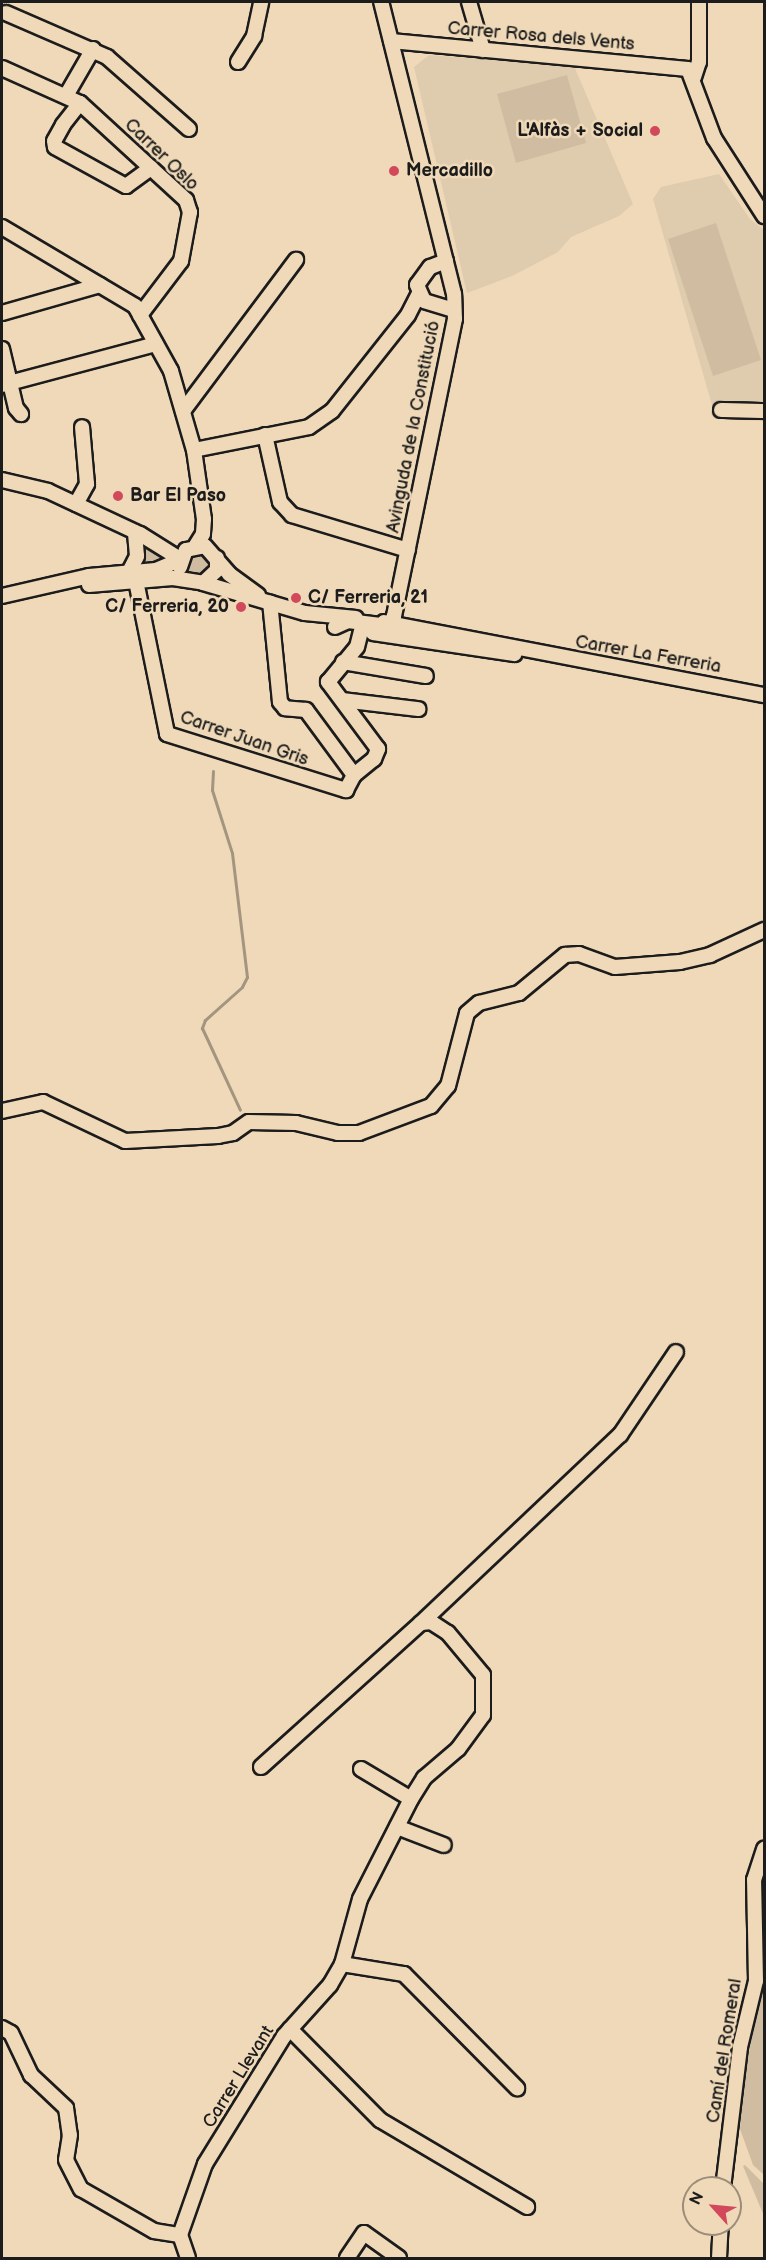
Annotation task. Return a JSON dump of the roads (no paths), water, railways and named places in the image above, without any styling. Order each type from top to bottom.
[{"type":"street","points":[[238,62],[254,36],[261,2]]},
{"type":"street","name":"Avinguda de la Constitució","points":[[381,2],[446,261],[454,310],[394,621]]},
{"type":"street","points":[[469,2],[483,50]]},
{"type":"street","points":[[699,2],[699,62],[691,73],[714,138],[765,216]]},
{"type":"street","points":[[7,12],[88,46],[131,76],[189,129]]},
{"type":"street","name":"Carrer Rosa dels Vents","points":[[391,41],[691,73]]},
{"type":"street","points":[[67,94],[88,46]]},
{"type":"street","name":"Carrer Oslo","points":[[2,68],[67,94],[81,103],[186,200],[190,212],[181,261],[140,315]]},
{"type":"street","points":[[81,103],[58,133],[55,147],[116,183],[126,186],[151,168]]},
{"type":"street","points":[[2,227],[135,306],[171,371],[195,450],[204,519],[217,570],[196,582],[181,572],[180,559],[158,543],[48,491],[2,480]]},
{"type":"street","points":[[183,411],[296,260]]},
{"type":"street","points":[[446,261],[421,275],[417,285],[419,293],[429,304],[454,310]]},
{"type":"street","points":[[2,313],[100,285]]},
{"type":"street","points":[[195,450],[309,427],[332,411],[408,315],[419,293]]},
{"type":"street","points":[[5,384],[156,344]]},
{"type":"street","points":[[2,349],[5,384],[21,414]]},
{"type":"street","points":[[721,410],[765,411]]},
{"type":"street","points":[[76,504],[87,484],[82,426]]},
{"type":"street","points":[[265,435],[280,502],[292,515],[408,550]]},
{"type":"street","points":[[2,596],[54,585],[132,576],[156,570],[180,559],[203,534],[204,519]]},
{"type":"street","points":[[132,576],[137,556],[135,532]]},
{"type":"street","points":[[158,543],[192,546],[215,555]]},
{"type":"street","name":"Carrer La Ferreria","points":[[215,555],[230,574],[270,602]]},
{"type":"street","name":"Carrer La Ferreria","points":[[132,576],[173,578],[196,582],[305,613],[335,627],[513,654],[525,651]]},
{"type":"street","name":"Carrer Juan Gris","points":[[132,576],[167,734],[335,789],[346,790],[354,779]]},
{"type":"street","points":[[270,602],[280,702],[285,708],[306,710],[354,779],[374,759],[378,748],[328,682],[357,647],[361,631]]},
{"type":"street","name":"Carrer La Ferreria","points":[[305,613],[394,621],[496,641],[525,651],[765,695]]},
{"type":"street","points":[[335,627],[348,621],[382,627],[394,621],[400,628],[457,639],[467,646]]},
{"type":"street","points":[[344,662],[426,676]]},
{"type":"street","points":[[342,700],[418,710]]},
{"type":"street","points":[[2,1111],[43,1102],[125,1140],[218,1136],[233,1133],[249,1122],[296,1123],[338,1133],[359,1133],[431,1106],[447,1086],[467,1013],[479,1003],[519,993],[565,955],[579,954],[615,967],[680,962],[710,955],[765,930]]},
{"type":"street","points":[[261,1767],[422,1623],[620,1436],[676,1352]]},
{"type":"street","name":"Carrer Llevant","points":[[180,2235],[205,2164],[290,2029],[330,1985],[342,1964],[360,1899],[411,1799],[424,1778],[458,1749],[483,1715],[483,1675],[448,1633],[431,1622],[422,1623]]},
{"type":"street","points":[[361,1769],[411,1799]]},
{"type":"street","points":[[397,1827],[444,1845]]},
{"type":"street","name":"Camí del Romeral","points":[[724,2176],[740,2047],[756,1982],[754,1880],[765,1849]]},
{"type":"street","points":[[342,1964],[404,1974],[517,2088]]},
{"type":"street","points":[[2,2028],[11,2033],[31,2075],[66,2108],[70,2135],[66,2160],[81,2189],[154,2231],[180,2235],[188,2259]]},
{"type":"street","points":[[290,2029],[380,2120],[527,2206]]},
{"type":"street","points":[[347,2259],[364,2233],[399,2259]]},
{"type":"street","points":[[718,2259],[719,2236]]},
{"type":"waterway","points":[[213,771],[212,790],[232,853],[247,977],[242,987],[205,1020],[202,1028],[240,1110]]},
{"type":"place","name":"L'Alfàs + Social","points":[[655,131]]},
{"type":"place","name":"Mercadillo","points":[[394,171]]},
{"type":"place","name":"Bar El Paso","points":[[118,496]]},
{"type":"place","name":"C/ Ferreria, 21","points":[[296,598]]},
{"type":"place","name":"C/ Ferreria, 20","points":[[241,607]]}]
